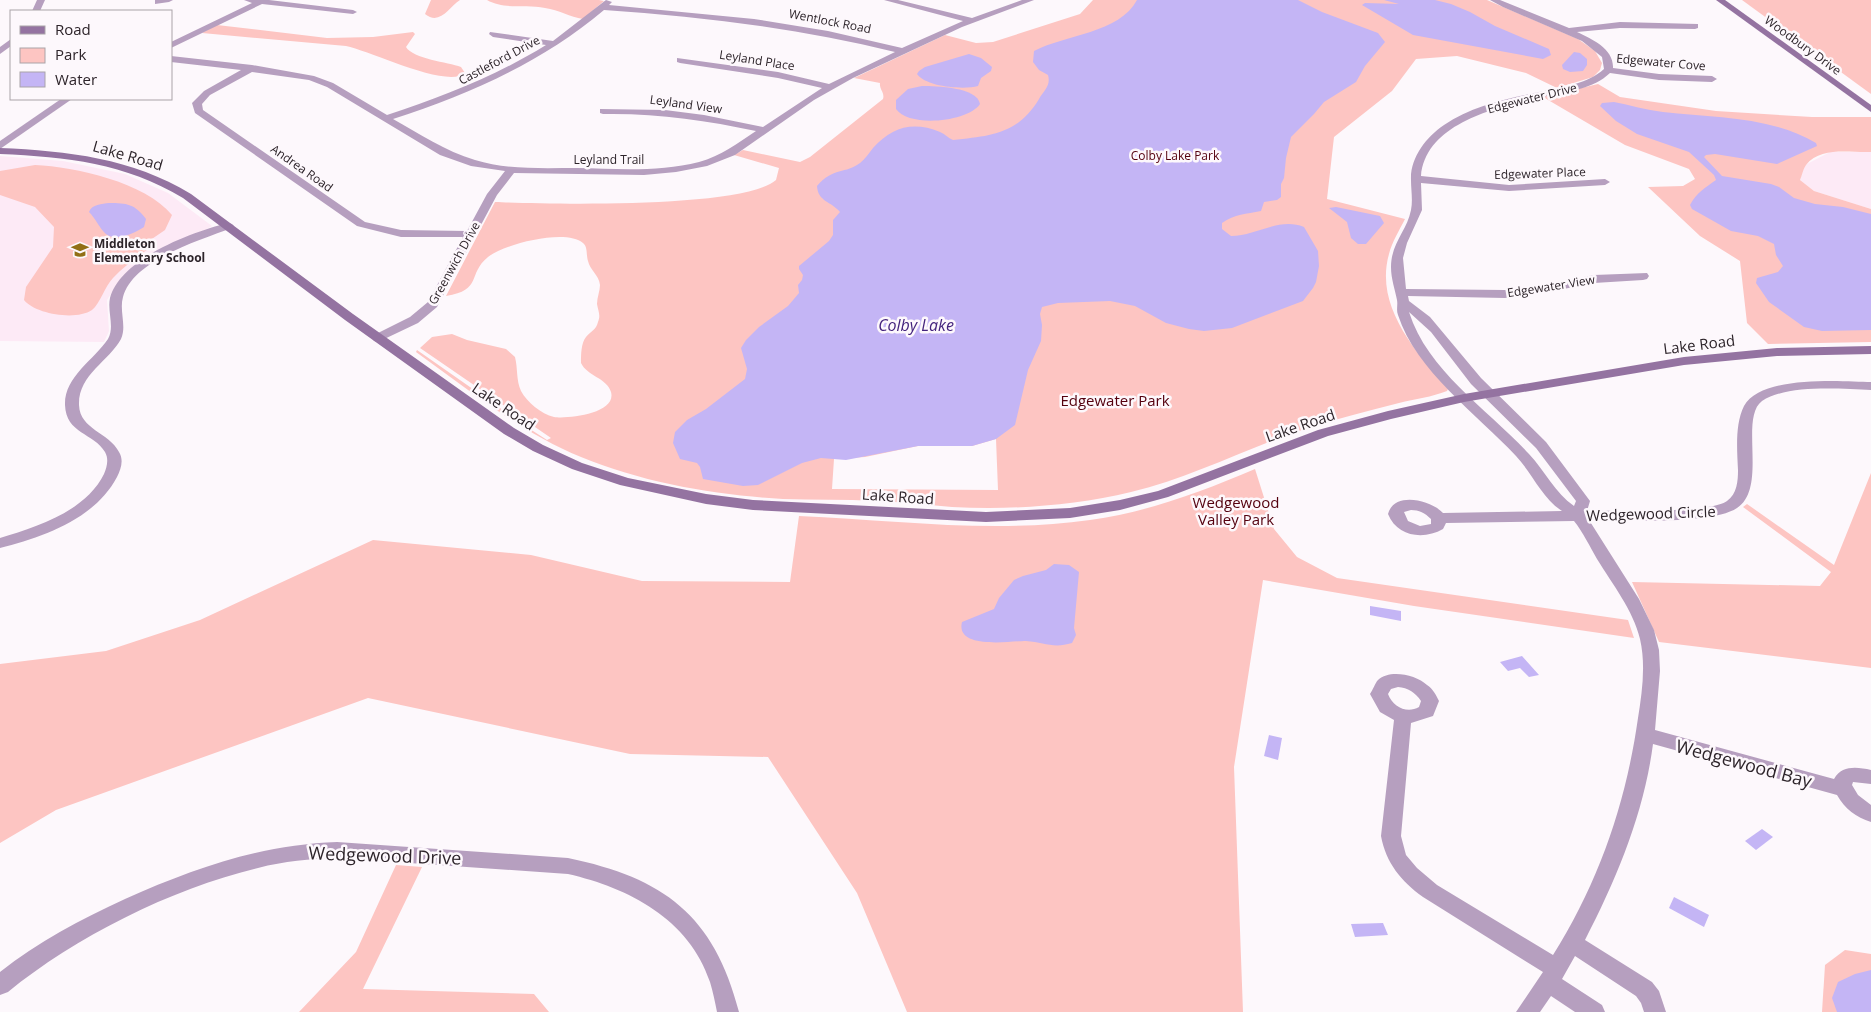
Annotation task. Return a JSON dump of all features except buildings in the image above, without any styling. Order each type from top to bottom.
[{"type":"street","points":[[158,2],[169,0]]},
{"type":"street","points":[[248,0],[353,12]]},
{"type":"street","name":"Castleford Drive","points":[[386,118],[442,101],[479,86],[555,44],[577,29],[610,0]]},
{"type":"street","points":[[888,0],[971,20]]},
{"type":"street","name":"Leyland Trail","points":[[172,58],[295,74],[321,81],[456,158],[480,165],[511,170],[644,172],[681,169],[703,164],[726,155],[830,87],[971,20],[1030,0]]},
{"type":"street","points":[[1494,0],[1581,37],[1600,49],[1608,59],[1608,70]]},
{"type":"street","name":"Woodbury Drive","points":[[1720,0],[1871,109]]},
{"type":"street","name":"Woodbury Drive","points":[[1735,0],[1871,99]]},
{"type":"street","points":[[172,45],[262,1]]},
{"type":"street","name":"Wentlock Road","points":[[602,7],[696,14],[782,24],[847,36],[903,51]]},
{"type":"street","points":[[1566,31],[1620,25],[1695,26]]},
{"type":"street","points":[[493,34],[555,44]]},
{"type":"street","name":"Leyland Place","points":[[680,60],[772,74],[830,87]]},
{"type":"street","name":"Andrea Road","points":[[252,68],[202,97],[196,106],[199,112],[361,224],[401,234],[471,234]]},
{"type":"street","name":"Edgewater Cove","points":[[1608,70],[1658,76],[1712,78]]},
{"type":"street","name":"Edgewater Drive","points":[[1464,398],[1432,362],[1415,336],[1403,312],[1397,266],[1401,244],[1417,212],[1415,179],[1420,158],[1434,138],[1457,122],[1501,104],[1590,83],[1598,80],[1608,70]]},
{"type":"street","points":[[0,146],[65,100]]},
{"type":"street","name":"Leyland View","points":[[603,111],[655,111],[685,114],[764,130]]},
{"type":"street","name":"Lake Road","points":[[0,151],[69,157],[106,163],[138,172],[163,182],[183,193],[378,338],[516,436],[573,464],[625,482],[722,501],[783,507],[986,517],[1036,516],[1092,510],[1174,490],[1253,458],[1323,433],[1388,415],[1464,398],[1693,360],[1777,352],[1871,350]]},
{"type":"street","name":"Greenwich Drive","points":[[378,338],[410,322],[430,307],[495,189],[511,170]]},
{"type":"street","name":"Edgewater Place","points":[[1415,179],[1471,186],[1509,188],[1605,182]]},
{"type":"street","points":[[0,543],[30,533],[74,513],[92,500],[104,488],[111,476],[115,456],[112,449],[77,422],[72,402],[80,381],[115,338],[118,330],[116,300],[118,292],[131,275],[162,253],[228,226]]},
{"type":"street","name":"Edgewater View","points":[[1402,298],[1505,294],[1538,290],[1594,279],[1643,276]]},
{"type":"street","points":[[1402,298],[1442,336],[1466,370],[1534,437],[1565,473],[1583,501],[1578,516]]},
{"type":"street","name":"Wedgewood Circle","points":[[1578,516],[1710,514],[1731,507],[1742,496],[1745,487],[1743,447],[1748,418],[1754,402],[1769,392],[1784,389],[1826,385],[1871,386]]},
{"type":"street","points":[[1464,398],[1519,450],[1557,500],[1578,516],[1633,605],[1646,631],[1651,656],[1652,680],[1646,735],[1636,788],[1611,864],[1596,901],[1574,944],[1527,1012]]},
{"type":"street","points":[[1439,518],[1578,516]]},
{"type":"street","points":[[1403,716],[1391,836],[1395,851],[1402,864],[1412,878],[1553,976],[1594,1012]]},
{"type":"street","name":"Wedgewood Bay","points":[[1646,735],[1842,789]]},
{"type":"street","points":[[1871,777],[1857,774],[1850,775],[1842,783],[1842,789],[1853,804],[1871,814]]},
{"type":"street","name":"Wedgewood Drive","points":[[0,985],[28,962],[60,941],[91,924],[183,882],[214,870],[261,858],[309,851],[337,850],[568,866],[592,870],[619,879],[643,890],[665,904],[685,922],[703,945],[715,969],[725,996],[728,1012]]},
{"type":"street","points":[[1574,944],[1644,988],[1651,998],[1655,1012]]},
{"type":"shaded area","points":[[1830,152],[1871,152],[1871,209],[1814,191],[1800,180],[1805,165]]},
{"type":"shaded area","name":"Middleton Elementary School","points":[[0,156],[63,161],[125,174],[168,193],[212,226],[120,280],[107,300],[109,331],[104,342],[0,341]]},
{"type":"green space","points":[[431,0],[460,0],[440,17],[435,18],[425,14]]},
{"type":"green space","points":[[487,0],[604,1],[583,19],[550,9],[501,5]]},
{"type":"green space","name":"Colby Lake Park","points":[[1093,0],[1487,0],[1578,39],[1595,51],[1602,63],[1600,70],[1593,77],[1557,88],[1526,73],[1457,56],[1416,59],[1392,91],[1334,137],[1327,199],[1405,219],[1389,254],[1386,274],[1388,292],[1393,311],[1401,328],[1448,389],[1447,391],[1305,429],[1175,479],[1131,492],[1087,501],[1042,506],[952,507],[864,500],[758,497],[706,491],[630,474],[581,457],[559,447],[537,435],[516,423],[416,352],[417,350],[547,440],[551,438],[420,348],[432,337],[452,334],[467,340],[506,349],[515,357],[518,383],[521,391],[539,410],[554,417],[579,416],[590,413],[599,410],[611,399],[609,387],[588,371],[581,363],[583,342],[596,327],[599,320],[597,304],[600,285],[589,264],[583,243],[575,239],[550,237],[507,247],[488,257],[482,263],[470,286],[458,293],[446,296],[495,202],[642,203],[725,196],[757,189],[776,180],[779,168],[734,155],[743,150],[800,162],[810,157],[883,99],[880,83],[854,78],[945,35],[976,43],[993,42],[1080,14]],"holes":[[[996,439],[998,490],[832,489],[834,459],[865,457],[918,446],[972,446]]]},
{"type":"green space","points":[[1742,0],[1871,0],[1871,94]]},
{"type":"green space","points":[[217,25],[327,38],[373,37],[413,32],[415,34],[406,47],[410,51],[423,57],[461,67],[465,73],[456,77],[426,73],[346,46],[202,33]]},
{"type":"green space","points":[[1598,84],[1620,97],[1716,111],[1812,117],[1871,117],[1871,152],[1836,152],[1820,155],[1806,165],[1800,180],[1814,191],[1871,209],[1871,342],[1768,344],[1747,323],[1740,261],[1700,236],[1648,187],[1683,186],[1695,179],[1689,169],[1625,145],[1543,97]]},
{"type":"green space","points":[[35,165],[69,169],[108,178],[145,194],[160,203],[172,215],[165,230],[146,243],[148,249],[110,281],[95,307],[85,313],[66,315],[46,312],[29,305],[24,300],[26,287],[53,247],[54,227],[35,207],[0,195],[0,171]]},
{"type":"green space","name":"Wedgewood Valley Park","points":[[1255,469],[1274,529],[1297,557],[1337,578],[1628,620],[1634,638],[1414,606],[1263,580],[1234,767],[1243,1012],[907,1012],[857,893],[768,757],[630,754],[368,698],[56,810],[0,843],[0,664],[106,651],[200,620],[373,540],[531,555],[642,581],[790,582],[799,516],[944,525],[1017,526],[1054,524],[1133,512],[1215,486]]},
{"type":"green space","points":[[1871,473],[1871,668],[1659,642],[1632,582],[1820,586],[1831,572],[1743,507],[1747,504],[1834,565]]},
{"type":"green space","points":[[396,865],[422,867],[363,989],[534,994],[549,1012],[299,1012],[356,952]]},
{"type":"green space","points":[[1845,950],[1871,954],[1871,1012],[1822,1012],[1825,965]]},
{"type":"water","name":"Colby Lake","points":[[1137,0],[1298,0],[1322,12],[1378,33],[1385,42],[1365,66],[1356,82],[1324,102],[1291,137],[1284,178],[1281,184],[1281,197],[1277,200],[1264,202],[1261,211],[1236,216],[1222,223],[1222,229],[1231,236],[1277,225],[1286,224],[1304,227],[1318,251],[1319,266],[1316,282],[1303,301],[1232,328],[1204,331],[1166,323],[1135,306],[1110,301],[1058,303],[1042,307],[1040,314],[1042,325],[1041,341],[1028,370],[1015,425],[996,439],[972,446],[918,446],[846,460],[821,458],[802,463],[758,485],[743,486],[703,479],[697,463],[680,459],[673,443],[675,432],[687,420],[706,409],[745,379],[747,369],[741,348],[759,327],[788,306],[799,293],[798,285],[803,275],[799,266],[829,241],[833,235],[833,220],[840,212],[822,198],[817,186],[828,176],[850,169],[860,163],[880,141],[895,131],[904,128],[921,127],[930,129],[942,133],[953,140],[980,137],[1013,126],[1031,111],[1048,85],[1048,75],[1039,70],[1033,62],[1034,51],[1090,32],[1118,20],[1129,11]]},
{"type":"water","points":[[1384,0],[1435,0],[1451,4],[1495,26],[1549,49],[1551,55],[1543,59],[1413,35],[1362,5],[1365,3],[1399,4]]},
{"type":"water","points":[[1574,52],[1580,53],[1587,59],[1587,65],[1583,71],[1570,72],[1563,69],[1562,65]]},
{"type":"water","points":[[969,54],[981,58],[992,67],[991,71],[981,78],[978,86],[964,88],[937,85],[928,82],[917,74],[925,67]]},
{"type":"water","points":[[922,86],[946,87],[964,91],[977,98],[980,104],[964,115],[952,119],[925,121],[903,115],[896,109],[896,100],[908,89]]},
{"type":"water","points":[[1614,102],[1657,111],[1761,123],[1798,134],[1816,143],[1817,146],[1777,164],[1715,154],[1704,157],[1722,176],[1771,184],[1779,187],[1794,198],[1815,204],[1843,207],[1871,214],[1871,330],[1822,331],[1804,327],[1769,302],[1756,283],[1757,278],[1778,272],[1783,266],[1776,255],[1774,244],[1758,236],[1731,231],[1692,209],[1690,205],[1695,197],[1716,180],[1714,175],[1689,152],[1637,134],[1616,121],[1600,106],[1602,103]]},
{"type":"water","points":[[121,203],[134,207],[146,219],[144,227],[123,236],[112,237],[107,235],[89,212],[95,206]]},
{"type":"water","points":[[1336,207],[1380,216],[1384,223],[1366,244],[1358,244],[1351,238],[1347,222],[1329,208]]},
{"type":"water","points":[[1054,564],[1069,565],[1079,572],[1074,628],[1076,635],[1072,643],[1049,645],[1026,641],[986,642],[967,637],[962,631],[962,622],[994,609],[999,598],[1014,580],[1046,570]]},
{"type":"water","points":[[1370,606],[1401,611],[1401,621],[1370,615]]},
{"type":"water","points":[[1522,656],[1539,675],[1529,677],[1520,668],[1508,671],[1500,662]]},
{"type":"water","points":[[1269,735],[1282,738],[1278,760],[1264,756]]},
{"type":"water","points":[[1762,829],[1773,837],[1756,850],[1745,841]]},
{"type":"water","points":[[1674,897],[1709,915],[1704,927],[1669,908]]},
{"type":"water","points":[[1383,923],[1388,935],[1355,937],[1351,924]]},
{"type":"water","points":[[1871,970],[1871,1012],[1837,1012],[1832,998],[1838,982],[1855,974]]},
{"type":"place","name":"Middleton Elementary School","points":[[80,250]]},
{"type":"park label","name":"Edgewater Park","points":[[1115,400]]}]
